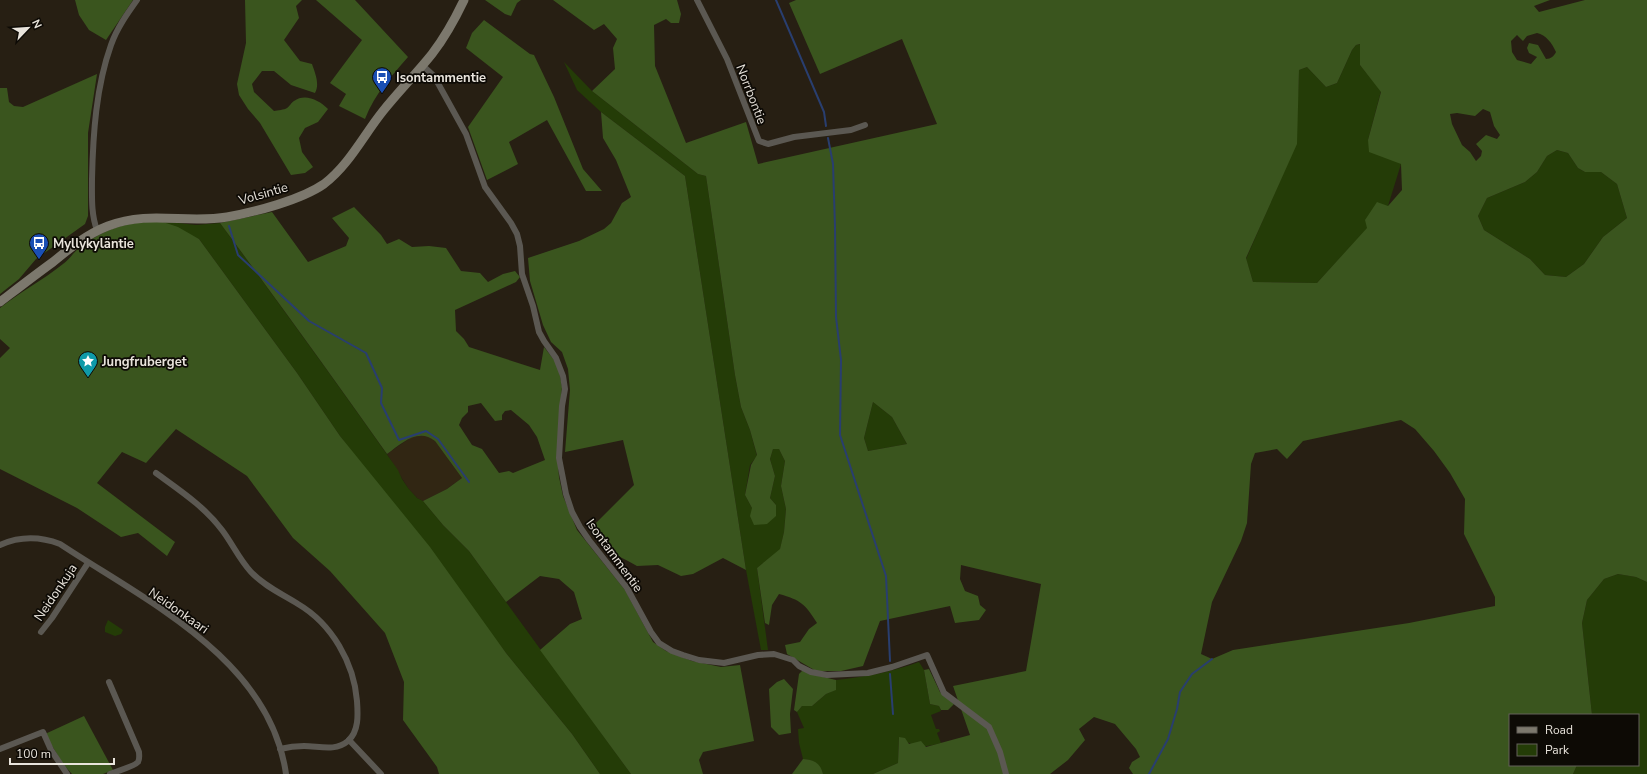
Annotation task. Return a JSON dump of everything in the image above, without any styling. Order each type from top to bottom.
[{"type":"street","points":[[97,230],[93,219],[92,164],[96,109],[111,44],[118,28],[137,0]]},
{"type":"street","name":"Volsintie","points":[[0,302],[97,230],[120,222],[148,217],[226,217],[276,204],[311,192],[323,184],[342,167],[382,113],[442,39],[464,0]]},
{"type":"street","name":"Norrbontie","points":[[697,0],[727,59],[759,140],[768,144],[794,136],[851,130],[865,125]]},
{"type":"street","name":"Isontammentie","points":[[422,65],[434,76],[466,134],[485,187],[511,223],[517,234],[520,246],[522,274],[540,332],[544,341],[556,358],[563,376],[565,389],[562,406],[559,458],[566,494],[572,512],[589,540],[627,588],[651,632],[659,643],[672,651],[719,663],[733,662],[758,654],[774,654],[793,660],[799,666],[811,672],[827,675],[868,672],[892,667],[926,655],[944,693],[989,727],[1000,752],[1006,774]]},
{"type":"street","points":[[156,473],[186,494],[207,513],[221,529],[251,572],[272,590],[313,614],[334,638],[346,660],[356,690],[357,724],[354,734],[344,744],[334,747],[300,746],[280,749]]},
{"type":"street","name":"Neidonkaari","points":[[0,545],[13,539],[27,537],[60,544],[185,626],[232,668],[261,706],[270,723],[280,749],[286,774]]},
{"type":"street","name":"Neidonkuja","points":[[41,632],[52,618],[88,563]]},
{"type":"street","points":[[109,682],[140,757],[134,764],[110,774]]},
{"type":"street","points":[[0,749],[43,732],[51,750],[67,774]]},
{"type":"street","points":[[349,740],[381,774]]},
{"type":"shaded area","points":[[416,435],[429,436],[435,441],[462,478],[447,489],[423,501],[417,498],[408,488],[387,454]]},
{"type":"green space","points":[[75,0],[133,0],[106,40],[89,30],[79,15]]},
{"type":"green space","points":[[245,0],[302,0],[296,6],[299,18],[284,40],[300,61],[312,64],[317,82],[315,93],[291,85],[274,71],[262,71],[252,84],[254,92],[274,111],[286,109],[294,101],[303,98],[316,100],[328,109],[318,122],[305,128],[299,138],[302,152],[313,167],[305,173],[291,175],[260,123],[239,95],[237,84],[246,43]]},
{"type":"green space","points":[[316,0],[355,0],[408,57],[379,93],[365,119],[339,106],[346,94],[330,83],[362,40]]},
{"type":"green space","points":[[485,0],[521,0],[517,3],[511,16],[505,14]]},
{"type":"green space","points":[[553,0],[677,0],[681,14],[679,23],[671,23],[666,19],[654,25],[655,66],[686,143],[746,122],[758,164],[937,124],[902,39],[820,74],[789,3],[796,0],[1550,0],[1534,6],[1539,12],[1585,0],[1647,0],[1647,582],[1636,577],[1618,574],[1604,579],[1587,600],[1582,623],[1592,714],[1509,714],[1509,766],[1577,766],[1573,774],[1133,774],[1129,768],[1132,762],[1140,757],[1136,749],[1115,724],[1094,717],[1079,729],[1085,740],[1068,760],[1050,774],[873,774],[898,763],[899,737],[905,738],[909,744],[921,741],[926,747],[970,735],[953,686],[1026,671],[1041,584],[961,565],[960,579],[965,591],[978,596],[980,605],[986,610],[979,620],[955,623],[950,606],[880,621],[863,666],[841,671],[816,671],[787,654],[785,645],[800,642],[809,629],[817,623],[806,607],[793,598],[779,594],[772,605],[769,625],[765,623],[757,568],[780,549],[784,532],[786,509],[781,486],[785,461],[779,449],[773,449],[770,459],[775,476],[770,498],[776,505],[776,516],[767,524],[754,525],[750,516],[752,508],[745,495],[751,465],[757,455],[750,430],[741,407],[735,375],[706,176],[698,174],[592,91],[615,69],[613,48],[617,39],[604,24],[594,30]],"holes":[[[1537,33],[1548,40],[1556,52],[1551,58],[1546,59],[1538,45],[1529,43],[1527,48],[1529,53],[1537,57],[1531,64],[1517,60],[1512,52],[1511,41],[1517,35],[1523,41],[1527,36]],[[1360,44],[1360,65],[1381,92],[1368,140],[1369,152],[1401,164],[1402,190],[1388,206],[1377,202],[1365,220],[1367,228],[1317,283],[1253,282],[1246,258],[1297,144],[1299,70],[1307,67],[1326,87],[1337,83],[1352,50],[1356,45]],[[1483,109],[1490,112],[1494,126],[1500,135],[1497,139],[1486,135],[1476,144],[1482,151],[1481,156],[1476,161],[1470,152],[1462,145],[1452,124],[1450,114],[1457,113],[1475,116]],[[1557,150],[1568,153],[1578,168],[1585,172],[1601,172],[1617,184],[1627,218],[1603,237],[1584,264],[1566,277],[1545,275],[1530,259],[1484,230],[1478,216],[1487,198],[1525,182],[1537,172],[1547,156]],[[873,402],[892,417],[907,444],[868,451],[864,438]],[[1401,420],[1415,429],[1450,473],[1465,499],[1464,534],[1495,597],[1495,606],[1409,623],[1233,650],[1212,659],[1201,654],[1212,602],[1241,541],[1247,523],[1251,464],[1255,453],[1277,449],[1287,459],[1303,441]]]},
{"type":"green space","points":[[484,20],[530,54],[534,55],[554,97],[583,169],[602,191],[586,191],[547,120],[509,142],[518,164],[487,180],[468,127],[503,77],[466,48],[472,33]]},
{"type":"green space","points":[[1361,44],[1360,65],[1381,91],[1368,140],[1401,164],[1388,206],[1317,283],[1253,282],[1246,259],[1296,144],[1299,70],[1307,67],[1326,87],[1337,83],[1352,50],[1356,45]]},
{"type":"green space","points":[[564,62],[592,91],[698,174],[706,176],[735,375],[741,407],[750,430],[757,456],[750,465],[745,495],[752,508],[776,505],[770,498],[775,476],[770,459],[773,449],[779,449],[785,461],[781,486],[786,509],[784,532],[780,550],[757,568],[768,650],[761,650],[746,570],[685,176],[601,112],[577,90]]},
{"type":"green space","points":[[97,74],[88,133],[88,216],[85,224],[36,259],[19,279],[0,294],[0,88],[7,88],[9,102],[14,106],[23,107]]},
{"type":"green space","points":[[601,112],[685,176],[746,570],[723,558],[693,574],[681,576],[658,565],[637,566],[614,554],[591,528],[634,485],[623,440],[565,452],[570,390],[568,369],[562,352],[551,342],[543,325],[530,281],[528,258],[579,241],[604,229],[611,223],[622,203],[631,197],[616,160],[603,138]]},
{"type":"green space","points":[[1557,150],[1568,153],[1578,168],[1585,172],[1601,172],[1617,184],[1627,218],[1603,237],[1584,264],[1566,277],[1545,275],[1530,259],[1484,230],[1478,216],[1487,198],[1525,182],[1537,172],[1547,156]]},
{"type":"green space","points":[[354,207],[381,235],[387,244],[399,239],[412,247],[429,246],[446,248],[461,271],[480,273],[488,282],[503,274],[515,271],[520,277],[516,282],[455,310],[456,331],[469,347],[540,370],[544,347],[558,365],[562,387],[557,453],[559,477],[563,496],[577,530],[625,590],[653,642],[666,651],[692,661],[721,667],[740,665],[754,741],[703,752],[699,760],[703,774],[631,774],[540,650],[570,624],[582,619],[574,592],[559,579],[540,576],[506,602],[469,551],[443,525],[423,501],[447,489],[462,478],[435,441],[429,437],[416,436],[410,438],[387,454],[220,223],[272,212],[308,262],[346,246],[349,238],[332,218]],"holes":[[[481,403],[495,421],[502,420],[502,415],[505,411],[511,410],[529,425],[537,437],[545,460],[513,473],[509,471],[499,473],[482,449],[472,445],[459,425],[462,418],[468,412],[468,406]]]},
{"type":"green space","points":[[160,221],[178,227],[199,239],[297,373],[340,436],[430,547],[506,653],[572,734],[600,774],[439,774],[437,767],[403,720],[404,682],[385,633],[330,571],[293,538],[247,476],[176,429],[146,463],[122,452],[97,483],[175,542],[167,556],[138,533],[121,537],[77,508],[0,469],[0,358],[10,348],[0,339],[0,308],[55,270],[67,261],[78,249],[97,236],[107,231],[127,225]]},
{"type":"green space","points":[[161,221],[196,225],[220,223],[398,470],[408,488],[417,498],[423,501],[443,525],[469,551],[631,774],[600,774],[572,734],[506,653],[340,436],[297,373],[199,239]]},
{"type":"green space","points":[[873,402],[892,417],[907,444],[868,451],[864,438]]},
{"type":"green space","points":[[1618,574],[1636,577],[1647,582],[1647,774],[1573,774],[1577,766],[1639,766],[1639,714],[1592,714],[1582,623],[1587,600],[1604,579]]},
{"type":"green space","points":[[108,620],[123,630],[121,634],[115,636],[105,632],[105,627]]},
{"type":"green space","points":[[919,662],[924,670],[930,704],[939,706],[941,711],[931,715],[936,729],[939,729],[940,731],[937,733],[941,743],[929,746],[919,746],[904,741],[899,737],[898,763],[873,774],[823,774],[816,763],[803,759],[799,743],[798,729],[804,728],[797,712],[802,706],[812,706],[826,694],[835,690],[836,680],[878,674]]},
{"type":"green space","points":[[929,669],[940,692],[954,704],[948,710],[941,710],[939,706],[930,704],[924,670]]},
{"type":"green space","points":[[803,670],[815,675],[836,680],[836,690],[826,694],[812,706],[802,706],[797,712],[794,710],[799,674]]},
{"type":"green space","points":[[784,679],[793,689],[790,714],[791,733],[779,735],[771,727],[769,689],[777,682]]},
{"type":"green space","points":[[84,716],[113,770],[103,774],[72,774],[63,764],[45,734]]},
{"type":"green space","points":[[803,759],[811,760],[819,765],[823,774],[792,774]]},
{"type":"waterway","points":[[776,0],[824,112],[826,126]]},
{"type":"waterway","points":[[828,138],[833,164],[836,317],[841,360],[840,435],[886,576],[890,661]]},
{"type":"waterway","points":[[229,226],[238,255],[309,321],[366,353],[382,388],[381,403],[399,440],[426,431],[438,439],[469,482]]},
{"type":"waterway","points":[[1149,774],[1168,739],[1177,709],[1180,692],[1192,674],[1212,659]]},
{"type":"waterway","points":[[890,674],[893,714]]},
{"type":"place","name":"Isontammentie","points":[[382,94]]},
{"type":"place","name":"Myllykyläntie","points":[[39,260]]},
{"type":"place","name":"Jungfruberget","points":[[88,378]]}]
